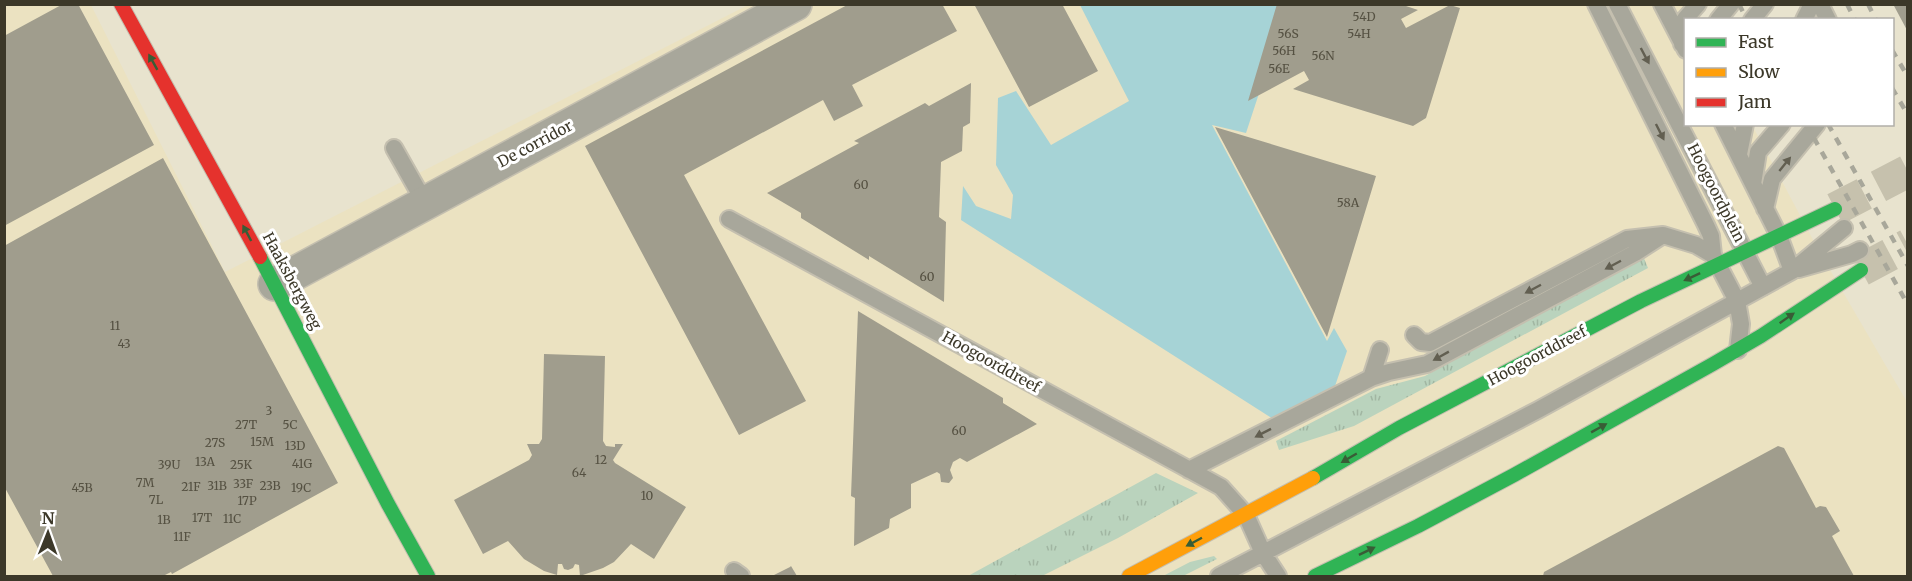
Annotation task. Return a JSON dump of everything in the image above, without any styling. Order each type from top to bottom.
[{"type":"street","name":"Haaksbergweg","points":[[121,4],[275,284],[388,504],[428,576]]},
{"type":"street","name":"De corridor","points":[[275,284],[795,4]]},
{"type":"street","name":"Hoogoorddreef","points":[[1129,576],[1399,428],[1716,260],[1745,252],[1835,209]]},
{"type":"street","points":[[1315,576],[1418,526],[1514,475],[1738,350],[1861,270]]},
{"type":"lane","points":[[1596,4],[1712,236],[1716,260],[1737,301],[1741,324],[1738,350]]},
{"type":"lane","name":"Hoogoordplein","points":[[1617,4],[1763,287]]},
{"type":"lane","points":[[1686,18],[1698,4]]},
{"type":"lane","points":[[1720,18],[1731,4]]},
{"type":"lane","points":[[1754,18],[1765,4]]},
{"type":"lane","points":[[1804,18],[1812,4]]},
{"type":"lane","points":[[1820,4],[1827,18]]},
{"type":"lane","points":[[1668,9],[1684,47]]},
{"type":"lane","points":[[1725,126],[1779,236],[1792,271]]},
{"type":"lane","points":[[1738,154],[1745,126]]},
{"type":"lane","points":[[1754,184],[1758,152],[1780,126]]},
{"type":"lane","points":[[1765,209],[1772,179],[1815,126]]},
{"type":"lane","points":[[394,148],[425,203]]},
{"type":"lane","name":"Hoogoorddreef","points":[[729,219],[1221,488],[1245,514]]},
{"type":"lane","points":[[1219,576],[1538,410],[1792,271],[1844,228]]},
{"type":"lane","points":[[1414,335],[1421,342],[1430,343],[1627,239],[1663,235],[1696,245],[1716,260]]},
{"type":"lane","points":[[1189,470],[1371,378],[1427,364],[1635,253],[1663,235]]},
{"type":"lane","points":[[1792,271],[1860,250]]},
{"type":"lane","points":[[1371,378],[1380,350]]},
{"type":"lane","points":[[1245,514],[1263,553],[1278,576]]},
{"type":"shaded area","points":[[4,5],[91,5],[225,272],[748,5],[1687,5],[1686,18],[1684,18],[1684,126],[1753,126],[1819,251],[1907,402],[1907,576],[1210,576],[1271,543],[1208,576],[5,576]]},
{"type":"green space","points":[[1643,256],[1648,268],[1354,426],[1279,450],[1276,441],[1376,389],[1425,376]]},
{"type":"green space","points":[[1156,473],[1198,493],[1118,538],[1042,576],[968,576]]},
{"type":"green space","points":[[1214,556],[1217,559],[1183,576],[1163,576],[1190,562]]},
{"type":"water","points":[[1080,5],[1288,5],[1246,133],[1212,125],[1327,341],[1334,328],[1347,351],[1335,386],[1273,419],[961,220],[963,186],[976,206],[1011,219],[1013,195],[996,165],[998,98],[1016,91],[1051,145],[1129,101]]},
{"type":"building","points":[[63,4],[78,4],[154,145],[4,226],[4,36]]},
{"type":"building","points":[[849,4],[942,4],[957,31],[852,85],[863,106],[834,121],[823,100],[684,175],[806,401],[739,435],[585,146]]},
{"type":"building","points":[[974,4],[1062,4],[1098,71],[1029,107]]},
{"type":"building","points":[[1277,4],[1400,4],[1418,10],[1401,19],[1406,28],[1450,5],[1460,8],[1426,118],[1413,126],[1293,89],[1309,80],[1304,71],[1248,101]]},
{"type":"building","points":[[1893,4],[1908,4],[1908,32]]},
{"type":"building","points":[[971,83],[970,123],[963,127],[962,151],[941,162],[939,217],[946,222],[944,302],[869,256],[869,260],[801,218],[801,213],[767,193],[859,143],[854,141],[925,103],[929,106]]},
{"type":"building","points":[[1215,127],[1376,176],[1327,337]]},
{"type":"building","points":[[163,158],[338,483],[172,574],[171,572],[163,576],[53,576],[4,486],[4,246]]},
{"type":"building","points":[[858,311],[1003,398],[1003,403],[1037,424],[967,462],[960,458],[953,462],[950,470],[953,478],[949,483],[941,482],[940,474],[937,472],[911,484],[911,508],[890,519],[889,528],[854,546],[855,498],[851,496]]},
{"type":"building","points":[[544,354],[605,356],[603,441],[606,446],[615,447],[615,444],[623,444],[613,460],[686,507],[654,559],[631,544],[614,562],[580,576],[579,565],[575,564],[568,570],[564,569],[562,564],[558,564],[557,575],[544,571],[524,559],[508,541],[483,554],[454,500],[529,460],[532,455],[527,444],[539,444],[542,439]]},
{"type":"building","points":[[1778,446],[1784,448],[1816,508],[1826,507],[1840,531],[1832,536],[1854,576],[1543,576],[1544,572]]},
{"type":"building","points":[[790,567],[797,576],[772,576]]},
{"type":"tunnel","points":[[1835,209],[1908,171]]},
{"type":"tunnel","points":[[1861,270],[1908,245]]},
{"type":"railway","points":[[1739,4],[1746,18]]},
{"type":"railway","points":[[1761,4],[1768,18]]},
{"type":"railway","points":[[1847,4],[1854,18]]},
{"type":"railway","points":[[1868,4],[1875,18]]},
{"type":"railway","points":[[1894,53],[1908,77]]},
{"type":"railway","points":[[1894,91],[1908,115]]},
{"type":"railway","points":[[1807,126],[1908,305]]},
{"type":"railway","points":[[1829,126],[1908,266]]},
{"type":"traffic: fast","points":[[1313,478],[1399,428],[1641,301],[1835,209]]},
{"type":"traffic: fast","points":[[260,257],[388,504],[428,576]]},
{"type":"traffic: fast","points":[[1315,576],[1418,526],[1514,475],[1713,364],[1761,336],[1861,270]]},
{"type":"traffic: slow","points":[[1129,576],[1313,478]]},
{"type":"traffic: jam","points":[[121,4],[260,257]]}]
